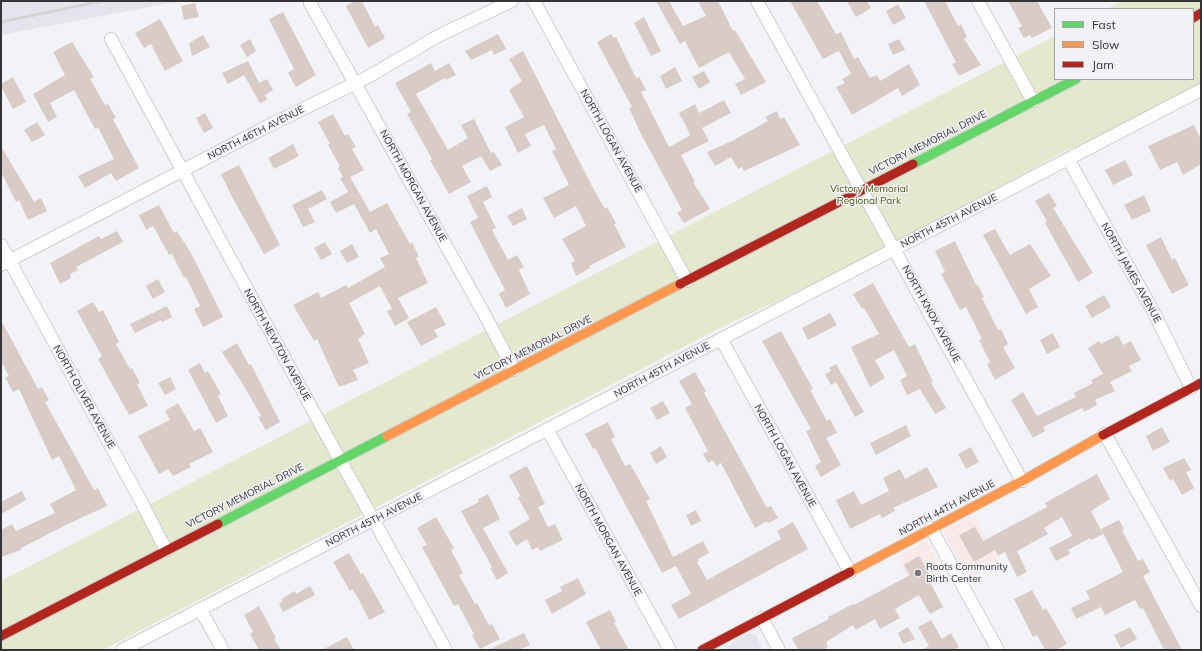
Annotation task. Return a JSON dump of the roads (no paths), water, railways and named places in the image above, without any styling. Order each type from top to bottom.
[{"type":"street","name":"NORTH 46TH AVENUE","points":[[5,263],[268,126],[355,83],[440,35],[512,1]]},
{"type":"street","name":"NORTH LOGAN AVENUE","points":[[534,1],[687,281]]},
{"type":"street","name":"NORTH KNOX AVENUE","points":[[757,1],[1022,480]]},
{"type":"street","points":[[978,1],[1033,101]]},
{"type":"street","name":"NORTH MORGAN AVENUE","points":[[310,3],[514,370]]},
{"type":"street","name":"NORTH NEWTON AVENUE","points":[[111,39],[182,172],[446,650]]},
{"type":"street","name":"VICTORY MEMORIAL DRIVE","points":[[1,636],[1074,80]]},
{"type":"street","name":"NORTH 45TH AVENUE","points":[[122,650],[1201,90]]},
{"type":"street","name":"NORTH JAMES AVENUE","points":[[1068,160],[1196,386]]},
{"type":"street","name":"NORTH OLIVER AVENUE","points":[[1,245],[5,263],[166,550]]},
{"type":"street","name":"NORTH LOGAN AVENUE","points":[[721,339],[850,572]]},
{"type":"street","name":"NORTH 44TH AVENUE","points":[[702,650],[1196,386]]},
{"type":"street","name":"NORTH MORGAN AVENUE","points":[[547,429],[670,650]]},
{"type":"street","points":[[1105,434],[1201,606]]},
{"type":"street","points":[[931,528],[998,650]]},
{"type":"street","points":[[200,609],[223,650]]},
{"type":"street","points":[[762,618],[779,650]]},
{"type":"railway","points":[[1,22],[102,1]]},
{"type":"place","name":"Roots Community Birth Center","points":[[918,573]]},
{"type":"park label","name":"Victory Memorial Regional Park","points":[[869,194]]}]
